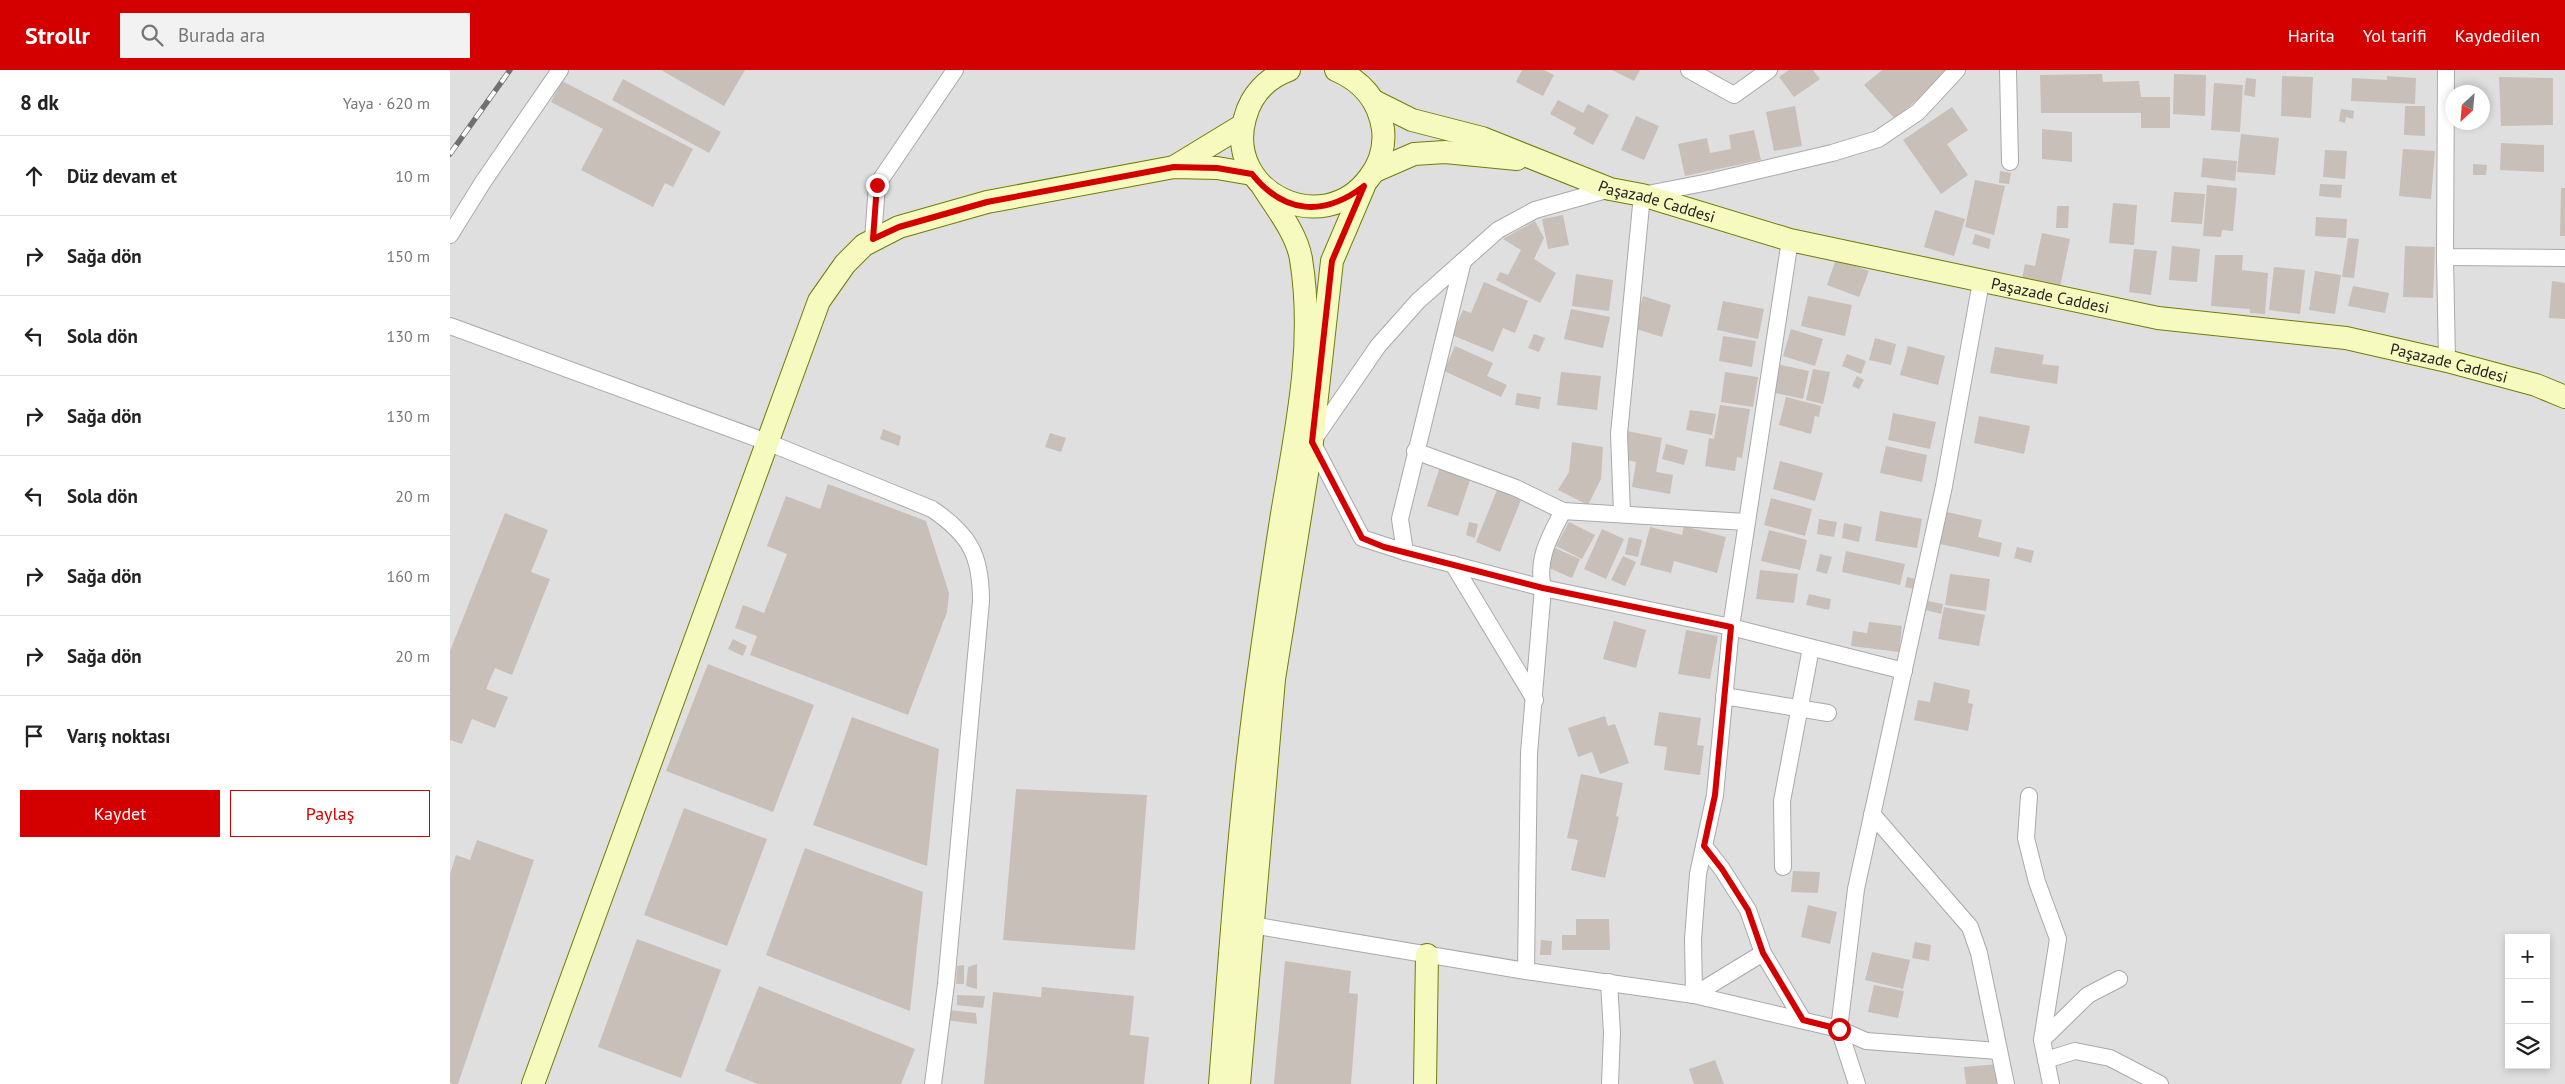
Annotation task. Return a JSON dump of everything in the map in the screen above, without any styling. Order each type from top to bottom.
[{"type":"street","points":[[450,235],[483,182],[560,70]]},
{"type":"street","points":[[873,239],[877,185],[956,70]]},
{"type":"street","points":[[1256,94],[1263,70]]},
{"type":"street","points":[[1220,1084],[1236,870],[1247,766],[1259,666],[1304,370],[1305,290],[1301,256],[1288,226],[1245,158],[1242,142],[1243,125],[1247,109],[1256,94],[1268,82],[1289,70]]},
{"type":"street","points":[[1239,1084],[1274,679],[1312,442],[1332,261],[1382,154],[1384,136],[1381,118],[1374,100],[1362,86],[1347,75],[1336,70]]},
{"type":"street","points":[[1689,70],[1734,95],[1769,70]]},
{"type":"street","points":[[1622,513],[1619,434],[1642,195],[1832,153],[1878,138],[1918,112],[1957,70]]},
{"type":"street","points":[[2008,70],[2010,162]]},
{"type":"street","points":[[2446,70],[2445,257],[2447,360]]},
{"type":"street","name":"Paşazade Caddesi","points":[[1374,100],[1412,120],[1482,138],[1610,189],[1642,195],[1790,240],[2158,318],[2346,338],[2447,360],[2536,385],[2565,397]]},
{"type":"street","points":[[1174,167],[1243,125]]},
{"type":"street","points":[[533,1084],[818,301],[845,264],[864,245],[899,227],[987,202],[1174,167],[1217,168],[1258,180],[1278,198],[1295,205],[1313,208],[1332,205],[1349,198],[1369,179],[1414,154],[1445,152],[1543,161]]},
{"type":"street","points":[[1312,442],[1378,346],[1418,301],[1498,230],[1535,210],[1610,189]]},
{"type":"street","points":[[1694,995],[1693,939],[1698,874],[1715,795],[1731,627],[1790,240]]},
{"type":"street","points":[[2445,257],[2565,258]]},
{"type":"street","points":[[1405,552],[1400,519],[1462,261]]},
{"type":"street","points":[[1857,1084],[1839,1029],[1856,889],[1944,486],[1981,282]]},
{"type":"street","points":[[450,326],[767,442],[932,509],[950,521],[965,536],[976,555],[981,583],[981,601],[946,984],[933,1084]]},
{"type":"street","points":[[1312,442],[1362,538],[1405,552],[1543,588],[1731,627],[1904,672]]},
{"type":"street","points":[[1415,451],[1516,488],[1563,511],[1622,513],[1746,522]]},
{"type":"street","points":[[1526,971],[1528,754],[1535,700],[1543,588],[1540,573],[1545,545],[1563,511]]},
{"type":"street","points":[[1453,564],[1535,700]]},
{"type":"street","points":[[1783,867],[1782,801],[1810,648]]},
{"type":"street","points":[[1724,696],[1828,713]]},
{"type":"street","points":[[2029,796],[2026,838],[2037,882],[2058,939],[2042,1040],[2051,1084]]},
{"type":"street","points":[[1872,814],[1970,927],[1979,953],[2006,1084]]},
{"type":"street","points":[[1704,846],[1722,869],[1748,910],[1763,953],[1803,1020]]},
{"type":"street","points":[[1252,925],[1526,971],[1694,995],[1839,1029],[1866,1041],[1998,1051]]},
{"type":"street","points":[[1694,995],[1763,953]]},
{"type":"street","points":[[1425,1084],[1427,955]]},
{"type":"street","points":[[2042,1040],[2088,995],[2119,979]]},
{"type":"street","points":[[1608,982],[1612,1032],[1610,1084]]},
{"type":"street","points":[[2046,1060],[2075,1051],[2110,1058],[2160,1084]]},
{"type":"shaded area","points":[[450,70],[2565,70],[2565,1084],[450,1084]]},
{"type":"building","points":[[661,70],[745,70],[724,106]]},
{"type":"building","points":[[1522,70],[1544,70],[1554,75],[1543,96],[1516,82]]},
{"type":"building","points":[[1612,70],[1640,70],[1634,81]]},
{"type":"building","points":[[1789,70],[1813,70],[1820,79],[1794,97],[1779,77]]},
{"type":"building","points":[[1882,70],[1951,70],[1895,119],[1864,85]]},
{"type":"building","points":[[2102,74],[2103,82],[2139,81],[2141,97],[2170,97],[2170,128],[2141,128],[2141,113],[2041,113],[2040,75]]},
{"type":"building","points":[[2174,74],[2206,75],[2205,116],[2173,114]]},
{"type":"building","points":[[2282,76],[2313,77],[2311,118],[2281,116]]},
{"type":"building","points":[[2387,76],[2416,78],[2415,104],[2351,101],[2352,78],[2387,80]]},
{"type":"building","points":[[2499,77],[2553,78],[2553,125],[2501,126]]},
{"type":"building","points":[[2246,78],[2256,79],[2255,97],[2244,95]]},
{"type":"building","points":[[623,79],[721,132],[709,153],[612,100]]},
{"type":"building","points":[[562,81],[693,149],[673,187],[665,183],[653,207],[581,170],[603,129],[551,102]]},
{"type":"building","points":[[2214,83],[2243,85],[2240,132],[2211,130]]},
{"type":"building","points":[[1558,100],[1583,113],[1588,104],[1609,115],[1593,145],[1573,134],[1576,128],[1550,114]]},
{"type":"building","points":[[1795,106],[1802,146],[1774,151],[1766,112]]},
{"type":"building","points":[[2405,106],[2425,106],[2425,136],[2404,135]]},
{"type":"building","points":[[1952,107],[1968,130],[1947,144],[1968,175],[1941,194],[1903,140]]},
{"type":"building","points":[[2341,109],[2354,111],[2353,119],[2346,117],[2345,123],[2339,121]]},
{"type":"building","points":[[1636,116],[1659,126],[1644,160],[1621,150]]},
{"type":"building","points":[[2042,129],[2072,132],[2072,162],[2042,159]]},
{"type":"building","points":[[1754,130],[1761,160],[1685,176],[1678,144],[1707,138],[1710,153],[1731,149],[1729,135]]},
{"type":"building","points":[[2241,134],[2279,138],[2275,175],[2237,172]]},
{"type":"building","points":[[2501,143],[2544,145],[2544,172],[2500,170]]},
{"type":"building","points":[[2403,149],[2435,151],[2431,199],[2399,196]]},
{"type":"building","points":[[2325,150],[2347,151],[2345,179],[2323,177]]},
{"type":"building","points":[[2203,158],[2237,161],[2235,181],[2201,177]]},
{"type":"building","points":[[2473,164],[2487,165],[2486,175],[2473,175]]},
{"type":"building","points":[[2000,171],[2011,173],[2009,184],[1999,183]]},
{"type":"building","points":[[1975,180],[2005,186],[1994,235],[1965,227]]},
{"type":"building","points":[[2320,184],[2342,185],[2341,198],[2319,196]]},
{"type":"building","points":[[2207,185],[2237,188],[2233,231],[2222,230],[2221,237],[2203,236]]},
{"type":"building","points":[[2561,188],[2565,188],[2565,236],[2560,236]]},
{"type":"building","points":[[2174,192],[2205,194],[2202,224],[2171,222]]},
{"type":"building","points":[[2113,203],[2137,205],[2134,245],[2109,243]]},
{"type":"building","points":[[2057,206],[2069,206],[2068,228],[2056,228]]},
{"type":"building","points":[[1935,210],[1965,219],[1954,256],[1924,247]]},
{"type":"building","points":[[1563,215],[1569,245],[1548,249],[1542,219]]},
{"type":"building","points":[[2316,217],[2347,219],[2346,238],[2315,236]]},
{"type":"building","points":[[1535,221],[1544,238],[1534,259],[1556,273],[1540,303],[1496,280],[1500,272],[1508,275],[1521,250],[1503,239]]},
{"type":"building","points":[[2042,233],[2070,239],[2060,287],[2022,279],[2025,264],[2035,266]]},
{"type":"building","points":[[1975,234],[1991,239],[1989,249],[1972,244]]},
{"type":"building","points":[[2348,238],[2359,239],[2354,278],[2342,277]]},
{"type":"building","points":[[2172,246],[2200,249],[2197,282],[2169,280]]},
{"type":"building","points":[[2405,246],[2435,247],[2433,298],[2403,297]]},
{"type":"building","points":[[2134,249],[2157,251],[2151,295],[2129,292]]},
{"type":"building","points":[[2215,255],[2243,255],[2242,270],[2268,273],[2265,314],[2250,313],[2250,309],[2211,306]]},
{"type":"building","points":[[1836,259],[1869,271],[1859,297],[1827,285]]},
{"type":"building","points":[[2274,267],[2305,270],[2300,314],[2269,310]]},
{"type":"building","points":[[2315,271],[2341,275],[2335,314],[2309,310]]},
{"type":"building","points":[[1576,274],[1613,280],[1609,311],[1572,306]]},
{"type":"building","points":[[2552,281],[2565,283],[2565,319],[2549,318]]},
{"type":"building","points":[[1484,282],[1528,301],[1515,333],[1503,328],[1493,352],[1452,335],[1463,310],[1471,313]]},
{"type":"building","points":[[2353,286],[2389,293],[2385,313],[2348,306]]},
{"type":"building","points":[[1643,296],[1671,305],[1662,337],[1633,328]]},
{"type":"building","points":[[1808,296],[1852,305],[1845,336],[1801,326]]},
{"type":"building","points":[[1723,301],[1764,309],[1758,339],[1717,330]]},
{"type":"building","points":[[1571,309],[1610,317],[1603,348],[1564,339]]},
{"type":"building","points":[[1791,329],[1823,339],[1815,366],[1783,356]]},
{"type":"building","points":[[1534,334],[1545,338],[1539,352],[1528,348]]},
{"type":"building","points":[[1723,336],[1756,341],[1752,367],[1719,361]]},
{"type":"building","points":[[1875,338],[1896,344],[1891,365],[1869,360]]},
{"type":"building","points":[[1455,346],[1493,363],[1487,376],[1507,385],[1501,397],[1444,371]]},
{"type":"building","points":[[1908,346],[1945,356],[1938,385],[1900,375]]},
{"type":"building","points":[[1995,347],[2044,355],[2042,364],[2059,366],[2057,384],[1990,373]]},
{"type":"building","points":[[1847,354],[1866,361],[1861,374],[1842,366]]},
{"type":"building","points":[[1777,364],[1809,371],[1803,399],[1771,392]]},
{"type":"building","points":[[1813,369],[1830,372],[1823,404],[1806,400]]},
{"type":"building","points":[[1561,372],[1601,376],[1597,410],[1557,405]]},
{"type":"building","points":[[1725,372],[1758,377],[1753,407],[1721,402]]},
{"type":"building","points":[[1857,376],[1864,380],[1859,389],[1852,386]]},
{"type":"building","points":[[1517,393],[1541,397],[1539,409],[1515,405]]},
{"type":"building","points":[[1786,397],[1821,406],[1819,417],[1815,416],[1811,434],[1779,425]]},
{"type":"building","points":[[1720,405],[1750,409],[1742,458],[1737,457],[1735,471],[1705,466],[1709,438],[1714,439]]},
{"type":"building","points":[[1690,410],[1716,414],[1712,435],[1686,430]]},
{"type":"building","points":[[1893,413],[1936,422],[1930,449],[1888,440]]},
{"type":"building","points":[[1979,416],[2030,426],[2024,454],[1974,443]]},
{"type":"building","points":[[883,429],[901,436],[899,446],[880,439]]},
{"type":"building","points":[[1627,431],[1662,438],[1656,472],[1673,475],[1670,494],[1632,487],[1636,462],[1622,459]]},
{"type":"building","points":[[1050,433],[1066,438],[1061,452],[1045,447]]},
{"type":"building","points":[[1572,442],[1603,447],[1601,479],[1588,505],[1558,490],[1569,472]]},
{"type":"building","points":[[1666,444],[1688,450],[1684,465],[1662,459]]},
{"type":"building","points":[[1886,446],[1927,455],[1922,482],[1880,473]]},
{"type":"building","points":[[1780,461],[1823,473],[1815,501],[1773,489]]},
{"type":"building","points":[[1440,467],[1471,477],[1458,516],[1427,506]]},
{"type":"building","points":[[828,484],[926,521],[949,593],[947,612],[908,715],[750,655],[757,636],[735,628],[743,605],[764,613],[787,554],[767,546],[786,496],[820,509]]},
{"type":"building","points":[[1499,485],[1523,495],[1500,552],[1476,542]]},
{"type":"building","points":[[1771,498],[1812,509],[1805,536],[1764,525]]},
{"type":"building","points":[[1880,511],[1922,519],[1917,548],[1875,541]]},
{"type":"building","points":[[1947,512],[1982,520],[1978,537],[2002,543],[1999,557],[1940,544]]},
{"type":"building","points":[[505,513],[548,530],[531,572],[550,579],[512,675],[495,668],[486,689],[508,697],[495,728],[472,719],[462,744],[450,740],[450,651]]},
{"type":"building","points":[[1819,519],[1837,522],[1834,537],[1817,534]]},
{"type":"building","points":[[1469,522],[1478,524],[1475,538],[1466,535]]},
{"type":"building","points":[[1569,522],[1595,535],[1582,559],[1556,546]]},
{"type":"building","points":[[1844,523],[1862,527],[1859,542],[1842,538]]},
{"type":"building","points":[[1684,526],[1726,537],[1717,573],[1674,561],[1671,573],[1640,565],[1650,527],[1682,535]]},
{"type":"building","points":[[1602,529],[1624,539],[1606,579],[1584,569]]},
{"type":"building","points":[[1769,530],[1807,540],[1800,570],[1761,561]]},
{"type":"building","points":[[1629,537],[1642,540],[1638,557],[1625,554]]},
{"type":"building","points":[[2017,547],[2034,551],[2031,563],[2014,558]]},
{"type":"building","points":[[1555,548],[1580,559],[1572,578],[1547,567]]},
{"type":"building","points":[[1846,551],[1905,564],[1900,585],[1842,572]]},
{"type":"building","points":[[1820,554],[1832,557],[1827,574],[1816,571]]},
{"type":"building","points":[[1623,556],[1636,562],[1625,586],[1611,580]]},
{"type":"building","points":[[1760,570],[1798,574],[1794,603],[1756,599]]},
{"type":"building","points":[[1950,574],[1990,579],[1986,611],[1945,605]]},
{"type":"building","points":[[1907,577],[1916,579],[1914,589],[1905,587]]},
{"type":"building","points":[[1809,594],[1831,599],[1829,610],[1806,605]]},
{"type":"building","points":[[1928,601],[1943,604],[1941,614],[1926,610]]},
{"type":"building","points":[[1944,607],[1985,615],[1979,646],[1938,639]]},
{"type":"building","points":[[1614,621],[1646,630],[1636,668],[1603,659]]},
{"type":"building","points":[[1869,622],[1902,626],[1899,652],[1851,646],[1853,631],[1867,633]]},
{"type":"building","points":[[1686,630],[1718,636],[1710,679],[1678,674]]},
{"type":"building","points":[[733,639],[747,646],[743,656],[728,649]]},
{"type":"building","points":[[708,664],[814,705],[773,812],[666,771]]},
{"type":"building","points":[[1934,682],[1970,690],[1968,703],[1973,704],[1968,731],[1914,720],[1918,700],[1930,702]]},
{"type":"building","points":[[1659,712],[1701,718],[1697,745],[1704,746],[1700,775],[1664,770],[1667,747],[1654,745]]},
{"type":"building","points":[[1605,716],[1608,726],[1615,724],[1629,763],[1600,774],[1592,752],[1578,757],[1568,728]]},
{"type":"building","points":[[852,717],[939,749],[927,866],[813,825]]},
{"type":"building","points":[[1581,774],[1623,783],[1616,816],[1619,817],[1605,878],[1571,870],[1578,840],[1567,838]]},
{"type":"building","points":[[1016,789],[1147,795],[1135,950],[1003,940]]},
{"type":"building","points":[[684,808],[767,839],[727,946],[644,915]]},
{"type":"building","points":[[477,840],[534,860],[458,1084],[453,1084],[450,1083],[450,874],[456,855],[470,860]]},
{"type":"building","points":[[805,848],[923,892],[910,1011],[766,955]]},
{"type":"building","points":[[1793,871],[1820,872],[1818,893],[1791,892]]},
{"type":"building","points":[[1808,905],[1837,912],[1830,944],[1801,937]]},
{"type":"building","points":[[1576,919],[1609,919],[1610,950],[1562,950],[1562,935],[1576,935]]},
{"type":"building","points":[[637,939],[721,970],[681,1078],[598,1047]]},
{"type":"building","points":[[1541,940],[1552,941],[1551,955],[1540,955]]},
{"type":"building","points":[[1915,942],[1931,945],[1929,961],[1912,958]]},
{"type":"building","points":[[1872,952],[1910,960],[1903,989],[1865,980]]},
{"type":"building","points":[[1285,961],[1351,971],[1349,993],[1358,994],[1351,1084],[1274,1084]]},
{"type":"building","points":[[977,964],[977,989],[966,986],[968,967]]},
{"type":"building","points":[[964,965],[964,984],[956,984],[957,966]]},
{"type":"building","points":[[1874,985],[1904,991],[1898,1018],[1868,1012]]},
{"type":"building","points":[[759,986],[915,1049],[901,1084],[758,1084],[725,1071]]},
{"type":"building","points":[[1042,987],[1134,996],[1130,1035],[1149,1037],[1144,1084],[984,1084],[993,992],[1041,997]]},
{"type":"building","points":[[957,995],[985,996],[983,1008],[957,1005]]},
{"type":"building","points":[[949,1010],[976,1013],[977,1024],[945,1020]]},
{"type":"building","points":[[1715,1060],[1724,1084],[1694,1084],[1689,1069]]},
{"type":"building","points":[[1999,1064],[2001,1084],[1966,1084],[1964,1067]]},
{"type":"railway","points":[[450,154],[510,70]]},
{"type":"route","points":[[877,185],[873,216],[873,239],[899,227],[987,202],[1174,167],[1217,168],[1252,174],[1263,187],[1278,198],[1295,205],[1313,208],[1332,205],[1349,198],[1364,186],[1339,239],[1332,261],[1312,442],[1362,538],[1384,547],[1543,588],[1731,627],[1715,795],[1704,846],[1722,869],[1748,910],[1763,953],[1803,1020],[1839,1029]]}]
